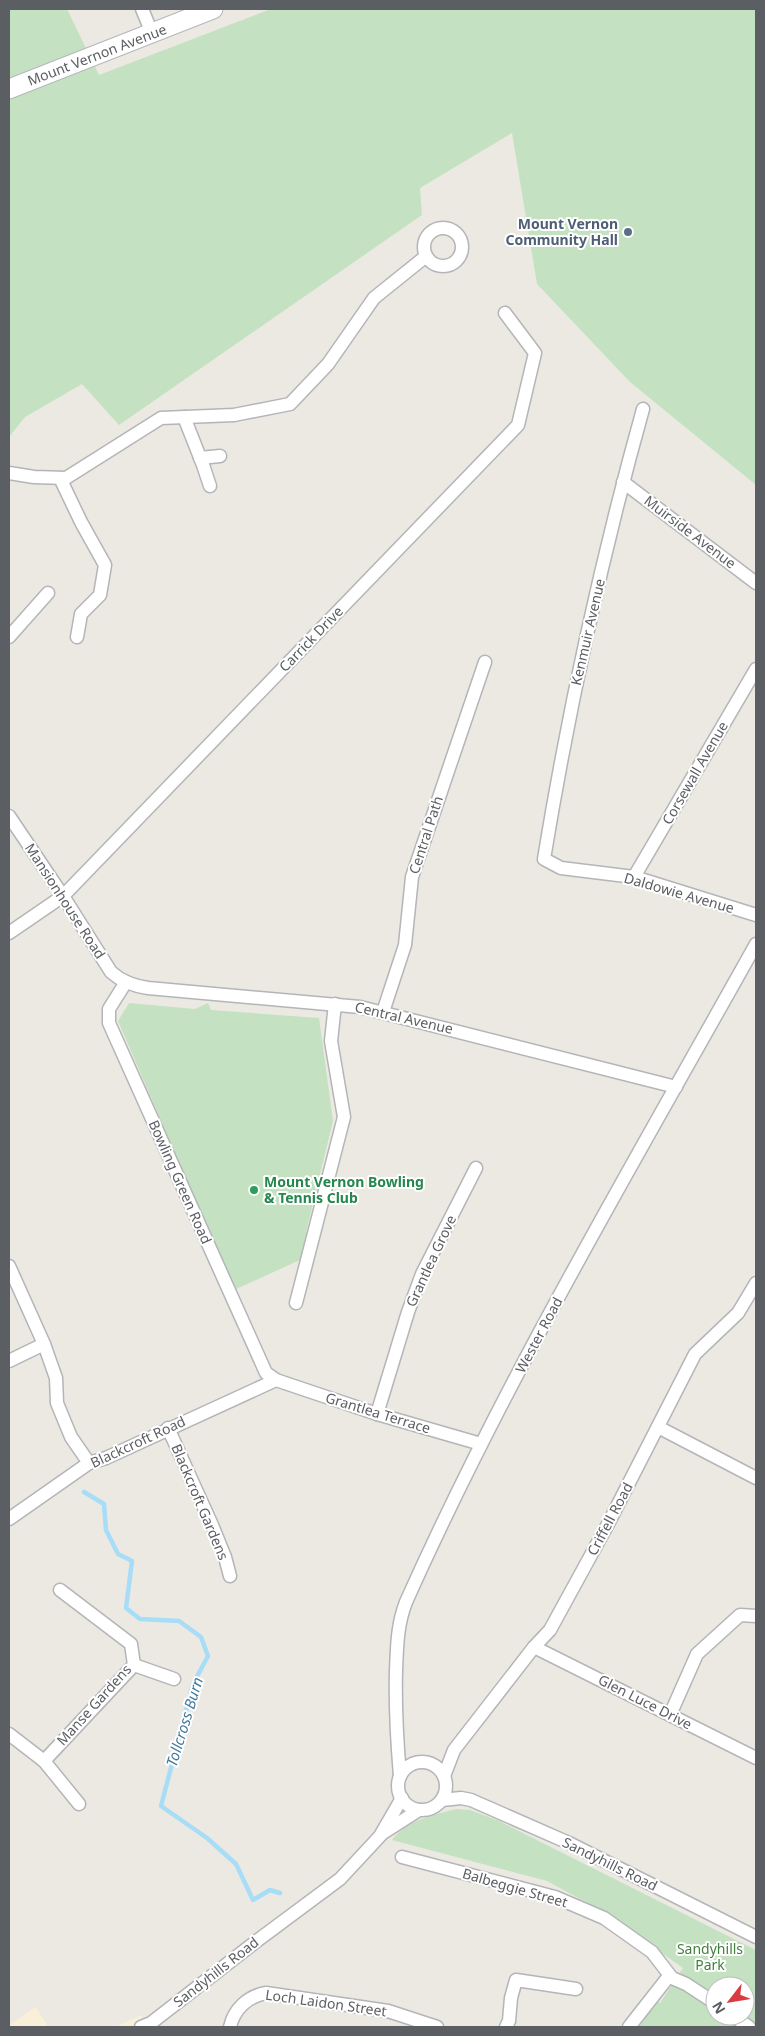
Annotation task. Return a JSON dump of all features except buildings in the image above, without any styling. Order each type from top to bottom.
[{"type":"main road","name":"Mount Vernon Avenue","points":[[9,89],[213,9]]},
{"type":"street","points":[[142,9],[152,33]]},
{"type":"street","points":[[9,473],[66,478],[161,418],[234,415],[290,404],[328,364],[374,298],[425,257]]},
{"type":"street","name":"Carrick Drive","points":[[9,933],[63,896],[518,425],[536,353],[505,313]]},
{"type":"street","name":"Kenmuir Avenue","points":[[544,858],[566,730],[623,482],[643,408]]},
{"type":"street","points":[[184,417],[210,486]]},
{"type":"street","points":[[200,458],[220,456]]},
{"type":"street","points":[[60,478],[81,522],[105,565],[100,595],[81,614],[78,638]]},
{"type":"street","name":"Muirside Avenue","points":[[623,482],[756,583]]},
{"type":"street","points":[[9,637],[48,593]]},
{"type":"street","name":"Central Path","points":[[383,1012],[404,945],[412,877],[485,662]]},
{"type":"street","name":"Corsewall Avenue","points":[[634,877],[756,669]]},
{"type":"street","name":"Mansionhouse Road","points":[[9,816],[111,972],[126,982]]},
{"type":"street","name":"Daldowie Avenue","points":[[544,858],[561,868],[634,877],[756,915]]},
{"type":"street","name":"Wester Road","points":[[400,1776],[395,1718],[397,1643],[402,1612],[429,1551],[482,1444],[550,1314],[756,944]]},
{"type":"street","name":"Central Avenue","points":[[126,982],[148,988],[335,1004],[383,1012],[676,1087]]},
{"type":"street","name":"Bowling Green Road","points":[[126,982],[108,1012],[110,1028],[262,1366],[276,1380]]},
{"type":"street","points":[[296,1303],[344,1116],[331,1041],[335,1004]]},
{"type":"street","name":"Grantlea Grove","points":[[377,1414],[408,1312],[422,1274],[476,1168]]},
{"type":"street","points":[[9,1266],[44,1344],[56,1378],[57,1403],[72,1437],[90,1463]]},
{"type":"street","name":"Criffell Road","points":[[431,1764],[454,1750],[534,1647],[550,1630],[608,1524],[695,1354],[738,1313],[756,1283]]},
{"type":"street","points":[[9,1361],[44,1344]]},
{"type":"street","name":"Grantlea Terrace","points":[[276,1380],[377,1414],[482,1444]]},
{"type":"street","name":"Blackcroft Road","points":[[9,1519],[90,1463],[106,1458],[276,1380]]},
{"type":"street","name":"Blackcroft Gardens","points":[[168,1428],[212,1525],[225,1557],[230,1576]]},
{"type":"street","points":[[658,1428],[756,1478]]},
{"type":"street","name":"Manse Gardens","points":[[44,1761],[134,1665],[131,1644],[60,1590]]},
{"type":"street","points":[[670,1715],[697,1654],[740,1615],[756,1616]]},
{"type":"street","name":"Glen Luce Drive","points":[[534,1647],[756,1758]]},
{"type":"street","points":[[134,1665],[174,1679]]},
{"type":"street","points":[[9,1734],[44,1761],[79,1804]]},
{"type":"street","points":[[398,1748],[411,1764]]},
{"type":"street","name":"Criffell Road","points":[[445,1780],[454,1750]]},
{"type":"street","points":[[418,1810],[412,1808],[402,1798],[399,1791],[400,1776],[411,1764],[424,1762],[431,1764]]},
{"type":"street","name":"Sandyhills Road","points":[[431,1764],[436,1766],[460,1798]]},
{"type":"street","points":[[442,1800],[445,1780]]},
{"type":"street","name":"Sandyhills Road","points":[[380,1836],[402,1798]]},
{"type":"street","name":"Sandyhills Road","points":[[141,2027],[158,2018],[340,1879],[380,1836],[418,1810],[431,1808],[442,1800],[460,1798],[471,1800],[569,1843],[756,1937]]},
{"type":"street","name":"Balbeggie Street","points":[[402,1857],[555,1897],[604,1918],[652,1952],[674,1980],[686,1984],[705,1996]]},
{"type":"street","points":[[629,2027],[669,1976]]},
{"type":"street","points":[[506,2027],[509,2021],[511,1998],[516,1980],[576,1989]]},
{"type":"street","name":"Loch Laidon Street","points":[[230,2027],[247,1998],[266,1993],[382,2010],[414,2018],[437,2027]]},
{"type":"shaded area","points":[[36,2007],[48,2027],[9,2027],[9,2025]]},
{"type":"shaded area","points":[[142,2015],[140,2027],[115,2027]]},
{"type":"green space","points":[[9,9],[67,9],[99,75],[271,9],[756,9],[756,485],[630,382],[537,284],[512,133],[420,188],[422,215],[119,425],[82,384],[25,417],[9,437]]},
{"type":"green space","name":"Mount Vernon Bowling & Tennis Club","points":[[129,1003],[195,1009],[208,1003],[211,1010],[319,1018],[333,1121],[306,1232],[308,1235],[300,1260],[234,1290],[118,1021]]},
{"type":"green space","name":"Sandyhills Park","points":[[456,1809],[470,1810],[497,1820],[756,1950],[756,2027],[639,2027],[657,2001],[660,2003],[683,1968],[602,1911],[547,1881],[392,1840],[405,1828],[430,1816]]},
{"type":"waterway","name":"Tollcross Burn","points":[[84,1492],[104,1504],[106,1530],[118,1554],[132,1561],[126,1608],[140,1619],[179,1621],[201,1637],[208,1656],[193,1684],[161,1806],[207,1838],[236,1864],[253,1900],[270,1890],[280,1893]]},
{"type":"place","name":"Mount Vernon Community Hall","points":[[628,232]]},
{"type":"place","name":"Mount Vernon Bowling & Tennis Club","points":[[254,1190]]}]
